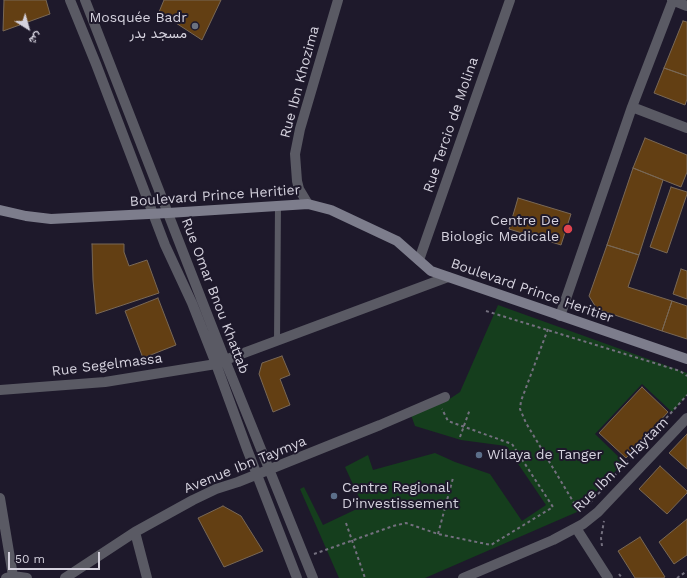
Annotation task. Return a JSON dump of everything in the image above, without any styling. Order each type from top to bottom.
[{"type":"street","name":"Rue Omar Bnou Khattab","points":[[70,0],[154,213],[165,245],[221,362],[269,470],[313,578]]},
{"type":"street","name":"Rue Omar Bnou Khattab","points":[[85,0],[168,213],[221,362],[257,474],[297,578]]},
{"type":"street","name":"Rue Ibn Khozima","points":[[308,204],[299,189],[295,154],[300,129],[337,0]]},
{"type":"street","name":"Rue Tercio de Molina","points":[[419,260],[510,0]]},
{"type":"street","points":[[560,316],[632,107],[672,0],[687,6]]},
{"type":"street","points":[[632,107],[687,128]]},
{"type":"street","name":"Boulevard Prince Heritier","points":[[0,210],[26,216],[52,219],[308,204],[331,210],[397,241],[431,270],[448,277],[687,359]]},
{"type":"street","name":"Rue Segelmassa","points":[[0,390],[105,382],[221,362],[448,277]]},
{"type":"street","name":"Avenue Ibn Taymya","points":[[66,578],[135,532],[193,500],[442,399]]},
{"type":"street","name":"Rue Ibn Al Haytam","points":[[463,578],[553,540],[576,528],[598,512],[687,418]]},
{"type":"street","points":[[0,498],[10,577],[27,578]]},
{"type":"street","points":[[576,528],[608,578]]},
{"type":"street","points":[[135,532],[147,578]]},
{"type":"lane","points":[[277,342],[278,205]]},
{"type":"path","points":[[486,311],[680,371],[687,376]]},
{"type":"path","points":[[548,329],[521,400],[520,409],[526,423],[577,507],[586,507],[687,395]]},
{"type":"path","points":[[305,557],[393,526],[406,523],[438,534],[491,546],[553,508],[512,444],[448,421],[442,399]]},
{"type":"path","points":[[460,437],[470,408]]},
{"type":"path","points":[[438,534],[453,478]]},
{"type":"path","points":[[603,549],[601,538],[605,518]]},
{"type":"path","points":[[346,523],[351,541],[366,578]]},
{"type":"path","points":[[677,578],[687,571]]},
{"type":"path","points":[[618,572],[622,578]]},
{"type":"green space","points":[[498,305],[687,373],[687,395],[672,412],[642,384],[595,434],[624,462],[577,512],[425,578],[339,578],[300,489],[304,487],[323,525],[363,506],[345,467],[368,455],[373,470],[435,453],[455,462],[490,474],[522,521],[546,505],[506,446],[461,440],[415,426],[411,415],[445,402],[460,392]]},
{"type":"building","points":[[4,0],[46,0],[50,14],[3,31]]},
{"type":"building","name":"Mosquée Badr مسجد بدر","points":[[164,0],[221,0],[202,40],[159,12]]},
{"type":"building","points":[[683,21],[687,22],[687,76],[664,68]]},
{"type":"building","points":[[664,68],[687,76],[687,99],[685,105],[654,93]]},
{"type":"building","points":[[645,138],[687,155],[687,172],[681,187],[633,168]]},
{"type":"building","points":[[633,168],[663,180],[639,255],[607,245]]},
{"type":"building","points":[[671,187],[687,192],[687,194],[667,253],[650,247]]},
{"type":"building","points":[[518,198],[571,214],[561,245],[509,229]]},
{"type":"building","points":[[92,244],[124,244],[124,252],[129,266],[147,260],[159,293],[96,314]]},
{"type":"building","points":[[607,245],[639,255],[628,287],[672,301],[662,331],[597,309],[589,296]]},
{"type":"building","points":[[681,269],[687,271],[687,299],[673,294]]},
{"type":"building","points":[[158,298],[176,345],[143,358],[125,311]]},
{"type":"building","points":[[672,301],[687,306],[687,339],[662,331]]},
{"type":"building","points":[[282,356],[290,375],[280,379],[290,405],[273,412],[259,374],[262,363]]},
{"type":"building","points":[[642,387],[668,412],[626,458],[599,433]]},
{"type":"building","points":[[687,434],[687,469],[669,453]]},
{"type":"building","points":[[660,466],[687,491],[687,493],[667,514],[639,489]]},
{"type":"building","points":[[223,506],[241,516],[263,551],[224,567],[198,518]]},
{"type":"building","points":[[687,519],[687,555],[674,564],[659,542]]},
{"type":"building","points":[[640,537],[665,577],[635,578],[618,551]]},
{"type":"place","name":"Mosquée Badr مسجد بدر","points":[[195,26]]},
{"type":"place","name":"Centre De Biologic Medicale","points":[[568,229]]},
{"type":"place","name":"Wilaya de Tanger","points":[[479,455]]},
{"type":"place","name":"Centre Regional D'investissement","points":[[334,496]]}]
